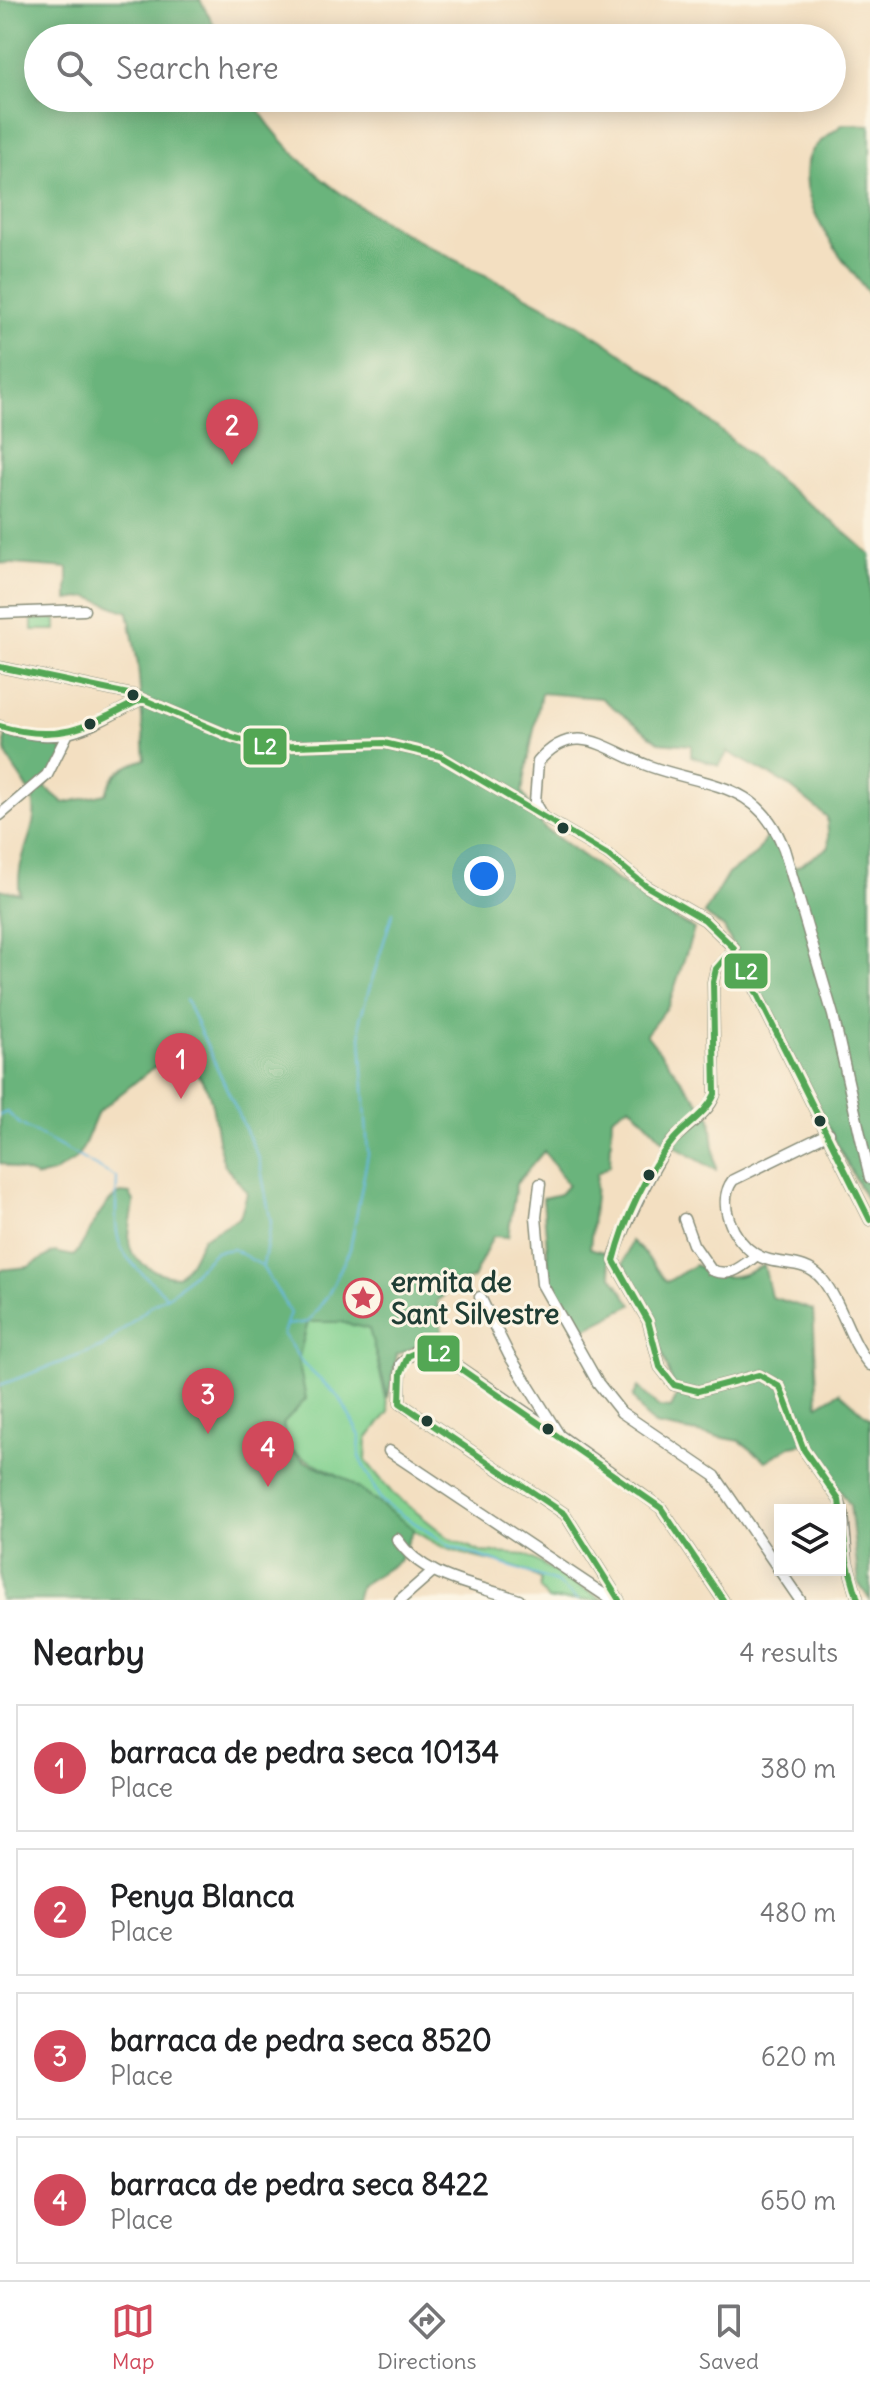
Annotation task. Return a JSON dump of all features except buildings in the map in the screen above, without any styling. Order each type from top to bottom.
[{"type":"street","points":[[0,613],[84,610]]},
{"type":"street","points":[[0,667],[142,699],[223,734],[267,747],[384,743],[440,756],[608,855],[646,886],[705,920],[723,935],[730,952],[744,968],[870,1220]]},
{"type":"street","points":[[0,726],[54,738],[67,735],[142,699]]},
{"type":"street","points":[[0,815],[47,775],[67,735]]},
{"type":"street","points":[[543,816],[535,802],[538,762],[561,742],[581,739],[606,745],[647,765],[723,787],[759,807],[773,823],[784,849],[833,1015],[870,1178]]},
{"type":"street","points":[[730,952],[716,969],[713,982],[717,1083],[713,1102],[668,1146],[620,1241],[614,1261],[648,1321],[660,1367],[674,1385],[698,1391],[759,1375],[780,1387],[804,1450],[839,1500],[847,1561],[858,1600]]},
{"type":"street","points":[[829,1133],[739,1175],[728,1186],[725,1211],[745,1244],[757,1255],[800,1263],[813,1271],[832,1294],[870,1365]]},
{"type":"street","points":[[540,1184],[536,1217],[542,1284],[598,1383],[621,1412],[715,1476],[800,1600]]},
{"type":"street","points":[[684,1219],[693,1244],[711,1270],[720,1274],[733,1272],[757,1255]]},
{"type":"street","points":[[480,1297],[509,1355],[559,1435]]},
{"type":"street","points":[[619,1600],[565,1514],[400,1403],[403,1360],[415,1351],[430,1349],[661,1508],[723,1600]]},
{"type":"street","points":[[389,1451],[612,1600]]},
{"type":"street","points":[[397,1539],[410,1557],[433,1571],[519,1600]]},
{"type":"street","points":[[400,1600],[433,1571]]},
{"type":"street","points":[[598,1590],[611,1587]]},
{"type":"green space","points":[[0,0],[200,0],[213,24],[24,24],[24,112],[261,112],[281,139],[316,174],[356,204],[400,231],[537,301],[607,343],[684,400],[870,555],[870,1207],[724,928],[704,914],[728,874],[756,854],[767,836],[795,868],[829,847],[827,817],[785,783],[728,752],[719,766],[691,756],[691,745],[659,742],[601,698],[541,693],[522,792],[544,828],[658,910],[694,929],[669,1005],[646,1034],[711,1118],[716,1170],[663,1140],[630,1105],[612,1117],[610,1165],[597,1174],[590,1248],[606,1253],[612,1276],[632,1305],[577,1333],[550,1283],[543,1198],[560,1194],[568,1185],[544,1151],[516,1184],[508,1237],[493,1236],[473,1278],[457,1284],[437,1301],[444,1345],[420,1345],[397,1354],[388,1398],[369,1329],[341,1322],[308,1322],[298,1360],[306,1399],[283,1424],[287,1447],[304,1461],[344,1478],[414,1529],[399,1561],[360,1586],[356,1600],[0,1600],[0,1270],[28,1267],[54,1252],[74,1256],[100,1213],[121,1193],[130,1194],[134,1201],[129,1236],[130,1247],[137,1259],[164,1274],[178,1276],[190,1263],[203,1238],[240,1217],[247,1193],[224,1163],[209,1093],[203,1081],[180,1062],[154,1067],[98,1112],[83,1148],[74,1160],[53,1173],[37,1177],[0,1163],[0,889],[20,894],[20,867],[34,819],[32,797],[6,752],[6,734],[57,742],[65,754],[45,787],[64,803],[106,794],[112,780],[121,771],[145,759],[138,664],[128,612],[89,597],[68,600],[68,568],[0,563]]},
{"type":"green space","points":[[843,124],[870,125],[870,295],[834,248],[814,210],[808,190],[806,171],[813,149]]},
{"type":"green space","points":[[32,619],[56,619],[56,630],[32,630]]},
{"type":"green space","points":[[631,1241],[667,1282],[695,1265],[730,1277],[764,1265],[771,1297],[813,1310],[818,1405],[840,1392],[870,1419],[870,1600],[859,1584],[850,1505],[808,1443],[791,1446],[766,1461],[740,1441],[655,1425],[645,1416],[633,1397],[638,1387],[658,1407],[671,1408],[677,1396],[644,1301],[623,1264]]},
{"type":"green space","points":[[308,1322],[341,1322],[370,1329],[389,1412],[367,1439],[366,1461],[392,1493],[449,1538],[481,1552],[526,1555],[603,1600],[548,1600],[540,1589],[540,1579],[516,1568],[441,1546],[345,1479],[287,1447],[283,1424],[306,1398],[297,1360]]},
{"type":"waterway","points":[[286,1325],[308,1322],[328,1295],[350,1249],[368,1154],[360,1019],[393,912]]},
{"type":"waterway","points":[[186,1000],[259,1159],[271,1223],[263,1265]]},
{"type":"waterway","points":[[0,1115],[7,1112],[20,1124],[117,1178],[116,1220],[121,1246],[136,1267],[167,1296]]},
{"type":"waterway","points":[[0,1385],[102,1347],[152,1305],[174,1292],[215,1252],[233,1249],[261,1265],[290,1312],[283,1334],[303,1364],[340,1398],[360,1436],[359,1457],[381,1501],[450,1546],[556,1582],[578,1600]]},
{"type":"transit line","name":"L2","points":[[0,667],[133,695],[232,737],[267,747],[384,743],[440,756],[608,855],[646,886],[705,920],[734,948],[733,955],[744,968],[870,1220]]},
{"type":"transit line","name":"L2","points":[[0,726],[40,733],[74,729],[142,699]]},
{"type":"transit line","name":"L2","points":[[728,955],[716,969],[713,982],[715,1094],[654,1166],[630,1213],[614,1261],[648,1321],[660,1367],[674,1385],[698,1391],[759,1375],[780,1387],[804,1450],[839,1500],[847,1561],[858,1600]]},
{"type":"transit line","name":"L2","points":[[619,1600],[565,1514],[400,1403],[401,1373],[408,1356],[423,1349],[435,1351],[661,1508],[723,1600]]},
{"type":"place","name":"Penya Blanca","points":[[232,465]]},
{"type":"place","name":"barraca de pedra seca 10134","points":[[181,1099]]},
{"type":"place","name":"ermita de Sant Silvestre","points":[[363,1298]]},
{"type":"place","name":"barraca de pedra seca 8520","points":[[208,1434]]},
{"type":"place","name":"barraca de pedra seca 8422","points":[[268,1487]]}]
